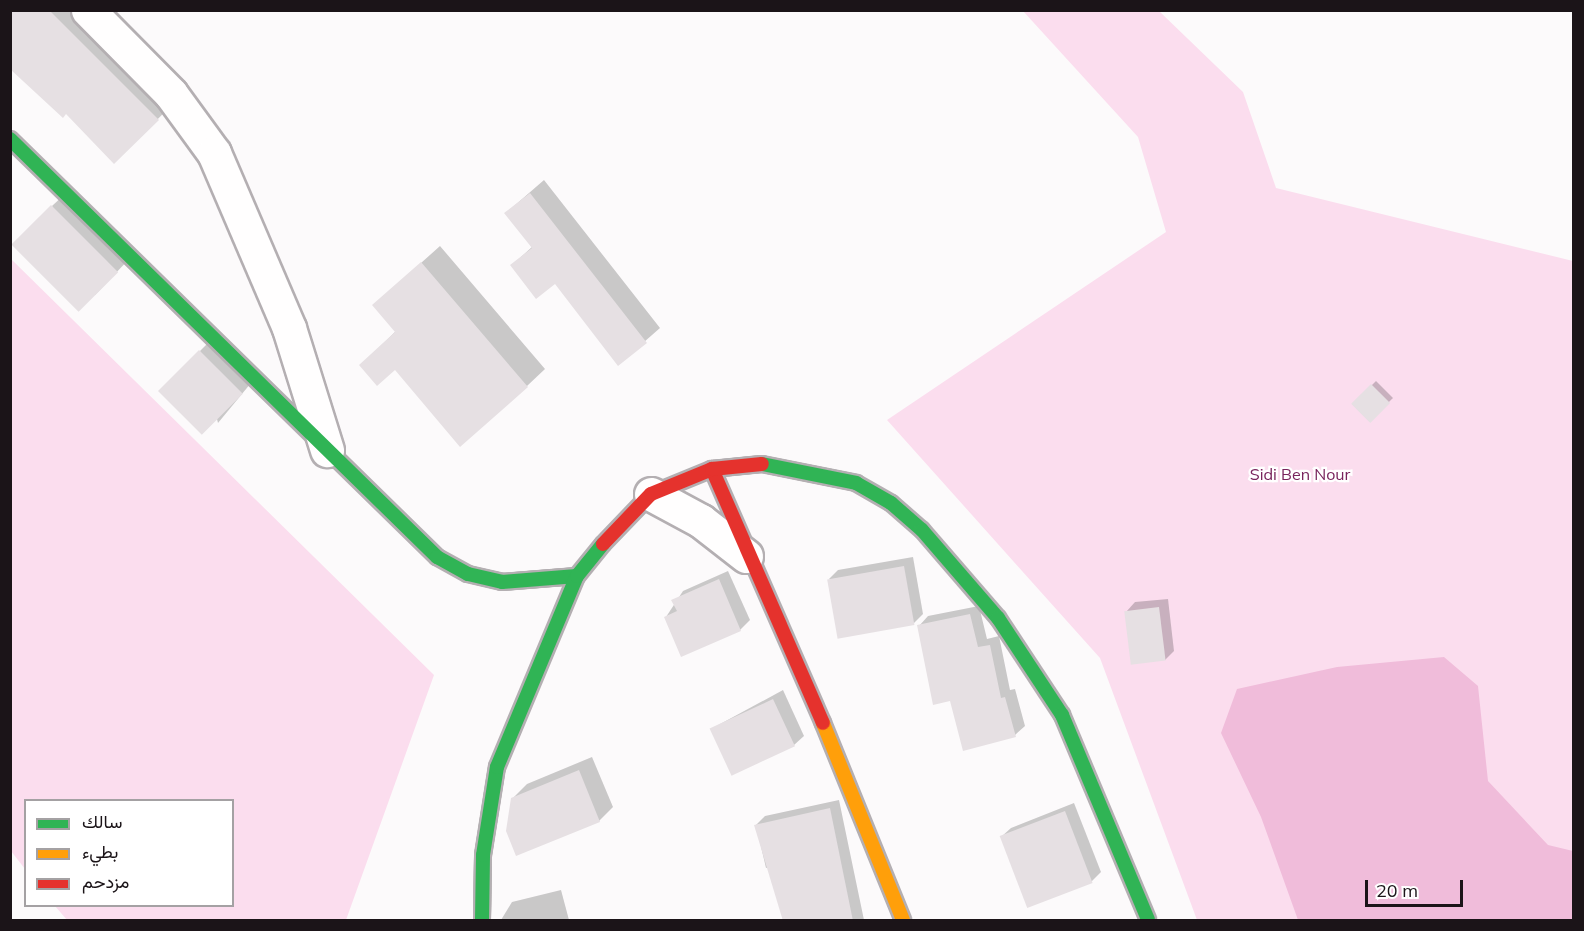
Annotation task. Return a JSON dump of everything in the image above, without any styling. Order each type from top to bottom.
[{"type":"street","points":[[88,10],[171,94],[214,153],[289,328],[327,450]]},
{"type":"street","points":[[10,139],[327,450],[452,567],[502,582],[577,576]]},
{"type":"street","points":[[482,921],[483,855],[497,767],[577,576],[623,519],[651,494],[712,469],[777,463],[817,469],[891,503],[922,530],[998,618],[1062,715],[1148,921]]},
{"type":"street","points":[[712,469],[746,556],[773,599],[903,921]]},
{"type":"street","points":[[651,494],[701,521],[746,556]]},
{"type":"green space","name":"Sidi Ben Nour","points":[[1023,11],[1159,11],[1243,92],[1276,188],[1573,261],[1573,920],[1197,920],[1100,658],[887,420],[1166,232],[1138,137]]},
{"type":"green space","points":[[10,258],[434,675],[346,920],[67,920],[56,907],[234,907],[234,799],[24,799],[24,868],[11,851]]},
{"type":"shaded area","points":[[1444,657],[1478,686],[1488,781],[1548,845],[1573,851],[1573,920],[1298,920],[1261,817],[1221,733],[1237,689],[1337,667]]},
{"type":"building","points":[[10,10],[49,10],[159,120],[114,164],[66,114],[63,118],[10,69]]},
{"type":"building","points":[[530,193],[647,343],[618,366],[555,284],[536,299],[510,265],[532,248],[504,213]]},
{"type":"building","points":[[51,205],[118,272],[79,312],[11,245]]},
{"type":"building","points":[[421,262],[528,387],[460,447],[395,370],[377,386],[359,365],[395,332],[372,305]]},
{"type":"building","points":[[199,350],[243,394],[202,435],[158,391]]},
{"type":"building","points":[[1371,384],[1390,403],[1370,423],[1351,404]]},
{"type":"building","points":[[904,566],[914,625],[838,639],[827,580]]},
{"type":"building","points":[[719,579],[741,631],[681,657],[664,617],[677,611],[671,600]]},
{"type":"building","points":[[1159,607],[1166,661],[1131,665],[1124,611]]},
{"type":"building","points":[[970,614],[978,647],[990,645],[1001,698],[1005,697],[1016,737],[963,751],[950,701],[933,705],[917,625]]},
{"type":"building","points":[[773,699],[795,746],[732,776],[710,729]]},
{"type":"building","points":[[579,770],[600,822],[516,856],[506,831],[511,798]]},
{"type":"building","points":[[830,808],[853,921],[783,921],[754,825]]},
{"type":"building","points":[[1065,811],[1093,883],[1027,908],[1000,836]]},
{"type":"traffic: fast","points":[[10,139],[437,557],[468,574],[502,582],[577,576]]},
{"type":"traffic: fast","points":[[762,464],[856,483],[891,503],[922,530],[998,618],[1062,715],[1148,920]]},
{"type":"traffic: fast","points":[[482,920],[483,855],[497,767],[577,576],[603,544]]},
{"type":"traffic: slow","points":[[823,723],[903,920]]},
{"type":"traffic: jam","points":[[603,544],[651,494],[712,469],[762,464]]},
{"type":"traffic: jam","points":[[712,469],[823,723]]}]
